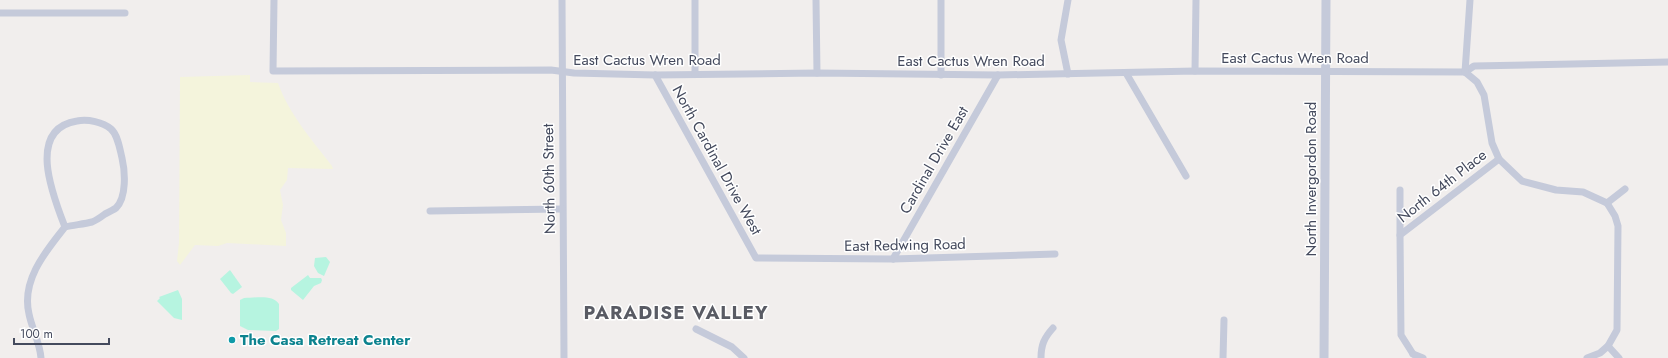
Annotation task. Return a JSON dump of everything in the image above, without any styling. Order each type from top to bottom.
[{"type":"street","name":"East Cactus Wren Road","points":[[274,0],[273,71],[551,70],[574,74],[655,75],[817,73],[998,75],[1196,71],[1465,72],[1474,66],[1668,62]]},
{"type":"street","name":"North 60th Street","points":[[562,0],[561,72],[564,358]]},
{"type":"street","points":[[695,0],[695,74]]},
{"type":"street","points":[[816,0],[817,73]]},
{"type":"street","points":[[941,0],[941,75]]},
{"type":"street","points":[[1068,0],[1061,40],[1068,74]]},
{"type":"street","points":[[1196,0],[1196,71]]},
{"type":"street","name":"North Invergordon Road","points":[[1324,358],[1326,0]]},
{"type":"street","points":[[1470,0],[1465,72],[1477,82],[1484,95],[1492,143],[1499,159],[1522,181],[1556,190],[1583,192],[1607,203],[1615,216],[1618,226],[1617,330],[1608,346],[1600,353],[1587,358]]},
{"type":"street","points":[[0,13],[125,13]]},
{"type":"street","points":[[1126,73],[1186,176]]},
{"type":"street","name":"North Cardinal Drive West","points":[[655,75],[756,258]]},
{"type":"street","name":"Cardinal Drive East","points":[[893,259],[998,75]]},
{"type":"street","points":[[41,358],[41,351],[33,331],[28,312],[29,283],[44,252],[65,227],[94,221],[117,207],[122,197],[124,184],[123,161],[119,146],[112,130],[98,122],[85,120],[67,123],[54,131],[49,144],[48,171],[52,192],[65,227]]},
{"type":"street","name":"North 64th Place","points":[[1400,234],[1499,159]]},
{"type":"street","points":[[1607,203],[1625,189]]},
{"type":"street","name":"North 64th Place","points":[[1400,190],[1401,335],[1410,356]]},
{"type":"street","points":[[430,211],[562,209]]},
{"type":"street","name":"East Redwing Road","points":[[756,258],[893,259],[1055,254]]},
{"type":"street","points":[[1223,358],[1224,320]]},
{"type":"street","points":[[1041,358],[1041,348],[1044,338],[1053,328]]},
{"type":"street","points":[[696,329],[732,347],[744,358]]},
{"type":"street","points":[[1608,346],[1619,358]]},
{"type":"street","points":[[1410,356],[1423,358]]},
{"type":"green space","points":[[326,257],[330,262],[324,276],[318,273],[314,266],[315,258]]},
{"type":"green space","points":[[230,270],[242,287],[233,294],[220,279]]},
{"type":"green space","points":[[308,275],[310,278],[321,278],[322,280],[321,283],[314,286],[303,300],[291,290],[291,288]]},
{"type":"green space","points":[[178,290],[182,299],[182,320],[174,318],[157,301],[160,298],[159,297]]},
{"type":"green space","points":[[263,297],[276,301],[279,304],[279,329],[276,331],[248,330],[240,326],[240,300],[244,298]]},
{"type":"sand","points":[[250,75],[250,82],[278,83],[295,116],[333,169],[288,168],[287,180],[280,190],[283,205],[281,220],[286,233],[286,246],[227,243],[218,246],[195,245],[180,265],[177,261],[179,243],[180,77]]},
{"type":"place","name":"The Casa Retreat Center","points":[[232,340]]},
{"type":"district","name":"PARADISE VALLEY","points":[[676,312]]}]
